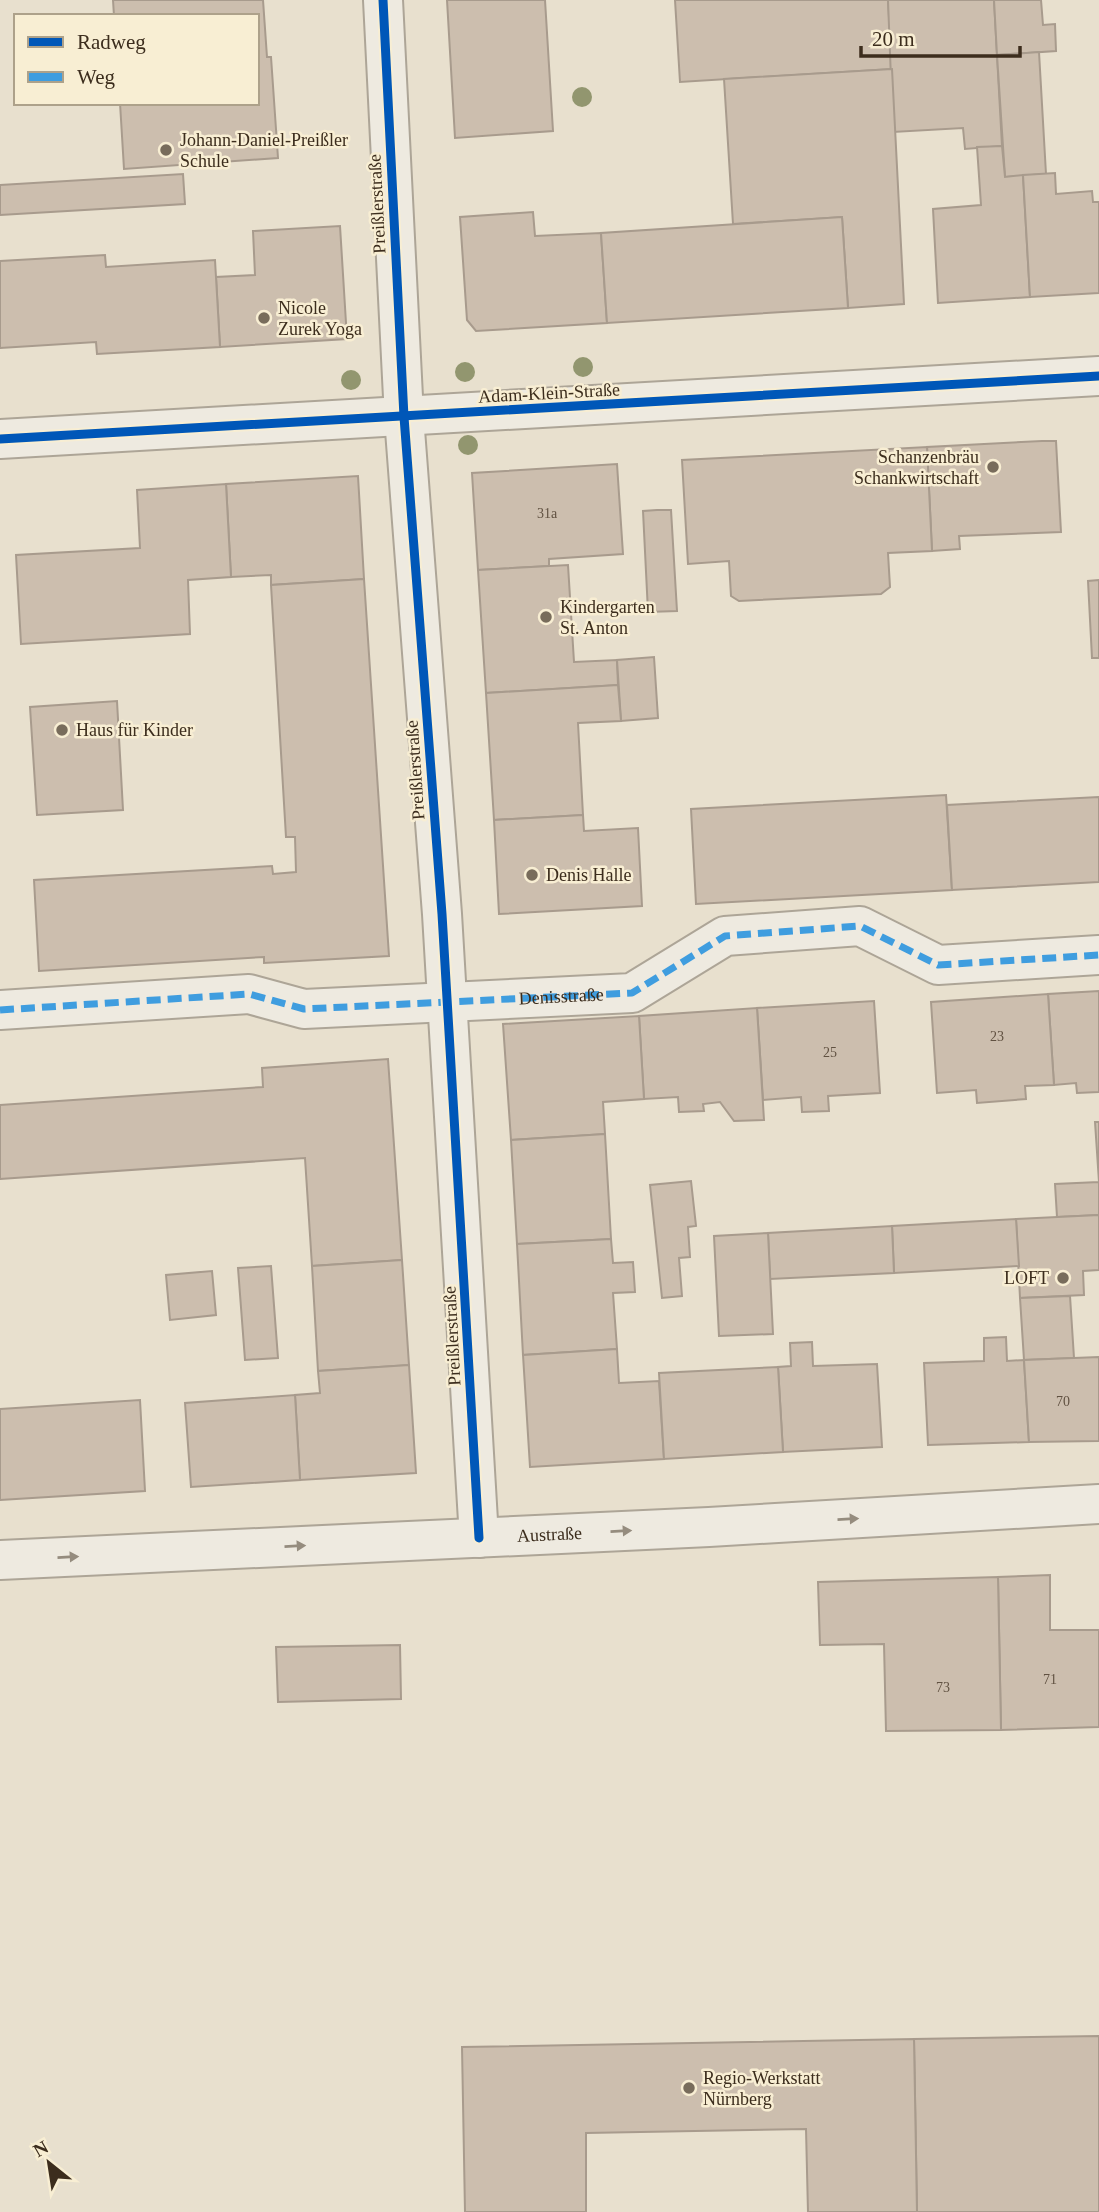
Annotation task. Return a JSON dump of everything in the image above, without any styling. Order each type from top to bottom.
[{"type":"street","name":"Preißlerstraße","points":[[383,0],[404,417],[447,1002],[479,1538]]},
{"type":"street","name":"Adam-Klein-Straße","points":[[0,439],[1099,376]]},
{"type":"street","name":"Denisstraße","points":[[0,1010],[249,994],[304,1009],[632,993],[725,936],[860,926],[938,965],[1099,955]]},
{"type":"street","name":"Austraße","points":[[0,1560],[479,1538],[1099,1504]]},
{"type":"building","points":[[113,0],[263,0],[267,57],[271,57],[278,158],[124,169],[120,105],[259,105],[259,14],[114,14]]},
{"type":"building","points":[[447,0],[545,0],[553,131],[455,138]]},
{"type":"building","points":[[675,0],[888,0],[892,69],[680,82]]},
{"type":"building","points":[[888,0],[994,0],[1002,146],[965,149],[963,128],[893,132]]},
{"type":"building","points":[[994,0],[1041,0],[1043,25],[1055,24],[1056,51],[997,55]]},
{"type":"building","points":[[1039,52],[1046,174],[1005,177],[997,55]]},
{"type":"building","points":[[892,69],[904,304],[848,308],[842,217],[733,224],[724,79]]},
{"type":"building","points":[[1002,146],[1005,177],[1023,175],[1030,297],[938,303],[933,209],[981,205],[977,147]]},
{"type":"building","points":[[1055,173],[1056,194],[1092,191],[1093,202],[1099,202],[1099,293],[1030,297],[1023,175]]},
{"type":"building","points":[[183,174],[185,204],[0,215],[0,185]]},
{"type":"building","points":[[533,212],[535,236],[601,233],[607,323],[476,331],[467,320],[460,217]]},
{"type":"building","points":[[842,217],[848,308],[607,323],[601,233]]},
{"type":"building","points":[[340,226],[347,339],[220,347],[216,277],[255,275],[253,231]]},
{"type":"building","points":[[105,255],[106,267],[215,260],[220,347],[97,354],[96,342],[0,348],[0,261]]},
{"type":"building","points":[[1056,441],[1061,532],[959,536],[960,549],[932,551],[927,447]]},
{"type":"building","points":[[927,447],[932,551],[888,553],[890,587],[881,594],[739,601],[731,596],[729,561],[688,564],[682,460]]},
{"type":"building","points":[[617,464],[623,554],[549,559],[549,566],[478,570],[472,473]]},
{"type":"building","points":[[358,476],[364,579],[271,585],[271,575],[231,577],[226,484]]},
{"type":"building","points":[[226,484],[231,577],[188,580],[190,634],[21,644],[16,555],[140,548],[137,490]]},
{"type":"building","points":[[671,510],[677,611],[648,612],[643,511]]},
{"type":"building","points":[[568,565],[574,662],[617,660],[618,685],[486,693],[478,570]]},
{"type":"building","points":[[364,579],[389,956],[264,963],[264,957],[39,971],[34,880],[272,866],[273,874],[296,872],[295,837],[286,837],[271,585]]},
{"type":"building","points":[[1099,580],[1099,658],[1092,658],[1088,581]]},
{"type":"building","points":[[654,657],[658,718],[621,721],[617,660]]},
{"type":"building","points":[[618,685],[621,721],[578,723],[583,815],[494,820],[486,693]]},
{"type":"building","points":[[117,701],[123,810],[37,815],[30,707]]},
{"type":"building","points":[[946,795],[952,890],[696,904],[691,809]]},
{"type":"building","points":[[1099,797],[1099,882],[952,890],[947,805]]},
{"type":"building","points":[[583,815],[584,831],[638,828],[642,906],[499,914],[494,820]]},
{"type":"building","points":[[1099,991],[1099,1092],[1077,1093],[1076,1083],[1054,1085],[1048,994]]},
{"type":"building","points":[[1048,994],[1054,1085],[1025,1086],[1026,1099],[977,1103],[976,1090],[937,1093],[931,1002]]},
{"type":"building","points":[[874,1001],[880,1093],[828,1096],[829,1111],[802,1112],[801,1097],[763,1100],[757,1008]]},
{"type":"building","points":[[757,1008],[764,1120],[734,1121],[720,1102],[703,1104],[704,1111],[679,1112],[678,1097],[644,1099],[639,1016]]},
{"type":"building","points":[[639,1016],[644,1099],[603,1102],[605,1134],[511,1140],[503,1024]]},
{"type":"building","points":[[388,1059],[402,1260],[312,1266],[305,1158],[0,1179],[0,1105],[263,1087],[262,1068]]},
{"type":"building","points":[[1095,1122],[1099,1122],[1099,1182]]},
{"type":"building","points":[[605,1134],[611,1239],[517,1244],[511,1140]]},
{"type":"building","points":[[691,1181],[696,1226],[688,1227],[690,1257],[679,1258],[682,1296],[662,1298],[650,1185]]},
{"type":"building","points":[[1099,1182],[1099,1215],[1057,1217],[1055,1184]]},
{"type":"building","points":[[1099,1215],[1099,1270],[1083,1271],[1084,1295],[1020,1298],[1016,1219]]},
{"type":"building","points":[[1016,1219],[1019,1266],[894,1273],[892,1226]]},
{"type":"building","points":[[892,1226],[894,1273],[770,1279],[768,1233]]},
{"type":"building","points":[[768,1233],[773,1334],[719,1336],[714,1236]]},
{"type":"building","points":[[611,1239],[613,1263],[633,1262],[635,1292],[613,1293],[617,1349],[523,1355],[517,1244]]},
{"type":"building","points":[[402,1260],[409,1365],[318,1371],[312,1266]]},
{"type":"building","points":[[271,1266],[278,1358],[245,1360],[238,1268]]},
{"type":"building","points":[[212,1271],[216,1315],[170,1320],[166,1275]]},
{"type":"building","points":[[1070,1296],[1074,1358],[1024,1360],[1020,1298]]},
{"type":"building","points":[[1006,1337],[1007,1361],[1024,1360],[1029,1442],[928,1445],[924,1363],[984,1361],[984,1338]]},
{"type":"building","points":[[812,1342],[813,1366],[877,1364],[882,1447],[783,1452],[778,1367],[791,1366],[790,1343]]},
{"type":"building","points":[[617,1349],[619,1383],[659,1381],[664,1459],[530,1467],[523,1355]]},
{"type":"building","points":[[1099,1357],[1099,1441],[1029,1442],[1024,1360]]},
{"type":"building","points":[[409,1365],[416,1473],[300,1480],[295,1395],[320,1393],[318,1371]]},
{"type":"building","points":[[778,1367],[783,1452],[664,1459],[659,1373]]},
{"type":"building","points":[[295,1395],[300,1480],[191,1487],[185,1403]]},
{"type":"building","points":[[140,1400],[145,1491],[0,1500],[0,1409]]},
{"type":"building","points":[[1050,1575],[1050,1630],[1099,1630],[1099,1727],[1001,1730],[998,1577]]},
{"type":"building","points":[[998,1577],[1001,1730],[886,1731],[884,1644],[820,1645],[818,1582]]},
{"type":"building","points":[[400,1645],[401,1699],[278,1702],[276,1647]]},
{"type":"building","points":[[1099,2036],[1099,2212],[917,2212],[914,2039]]},
{"type":"building","name":"Regio-Werkstatt Nürnberg","points":[[914,2039],[917,2212],[808,2212],[806,2129],[586,2133],[586,2212],[465,2212],[462,2047]]},
{"type":"marked path","points":[[0,1010],[249,994],[304,1009],[632,993],[725,936],[860,926],[938,965],[1099,955]]},
{"type":"cycle path","points":[[383,0],[404,417],[442,914],[479,1538]]},
{"type":"cycle path","points":[[0,439],[1099,376]]},
{"type":"place","name":"Johann-Daniel-Preißler Schule","points":[[166,150]]},
{"type":"place","name":"Nicole Zurek Yoga","points":[[264,318]]},
{"type":"place","name":"Schanzenbräu Schankwirtschaft","points":[[993,467]]},
{"type":"place","name":"Kindergarten St. Anton","points":[[546,617]]},
{"type":"place","name":"Haus für Kinder","points":[[62,730]]},
{"type":"place","name":"Denis Halle","points":[[532,875]]},
{"type":"place","name":"LOFT","points":[[1063,1278]]},
{"type":"place","name":"Regio-Werkstatt Nürnberg","points":[[689,2088]]}]
